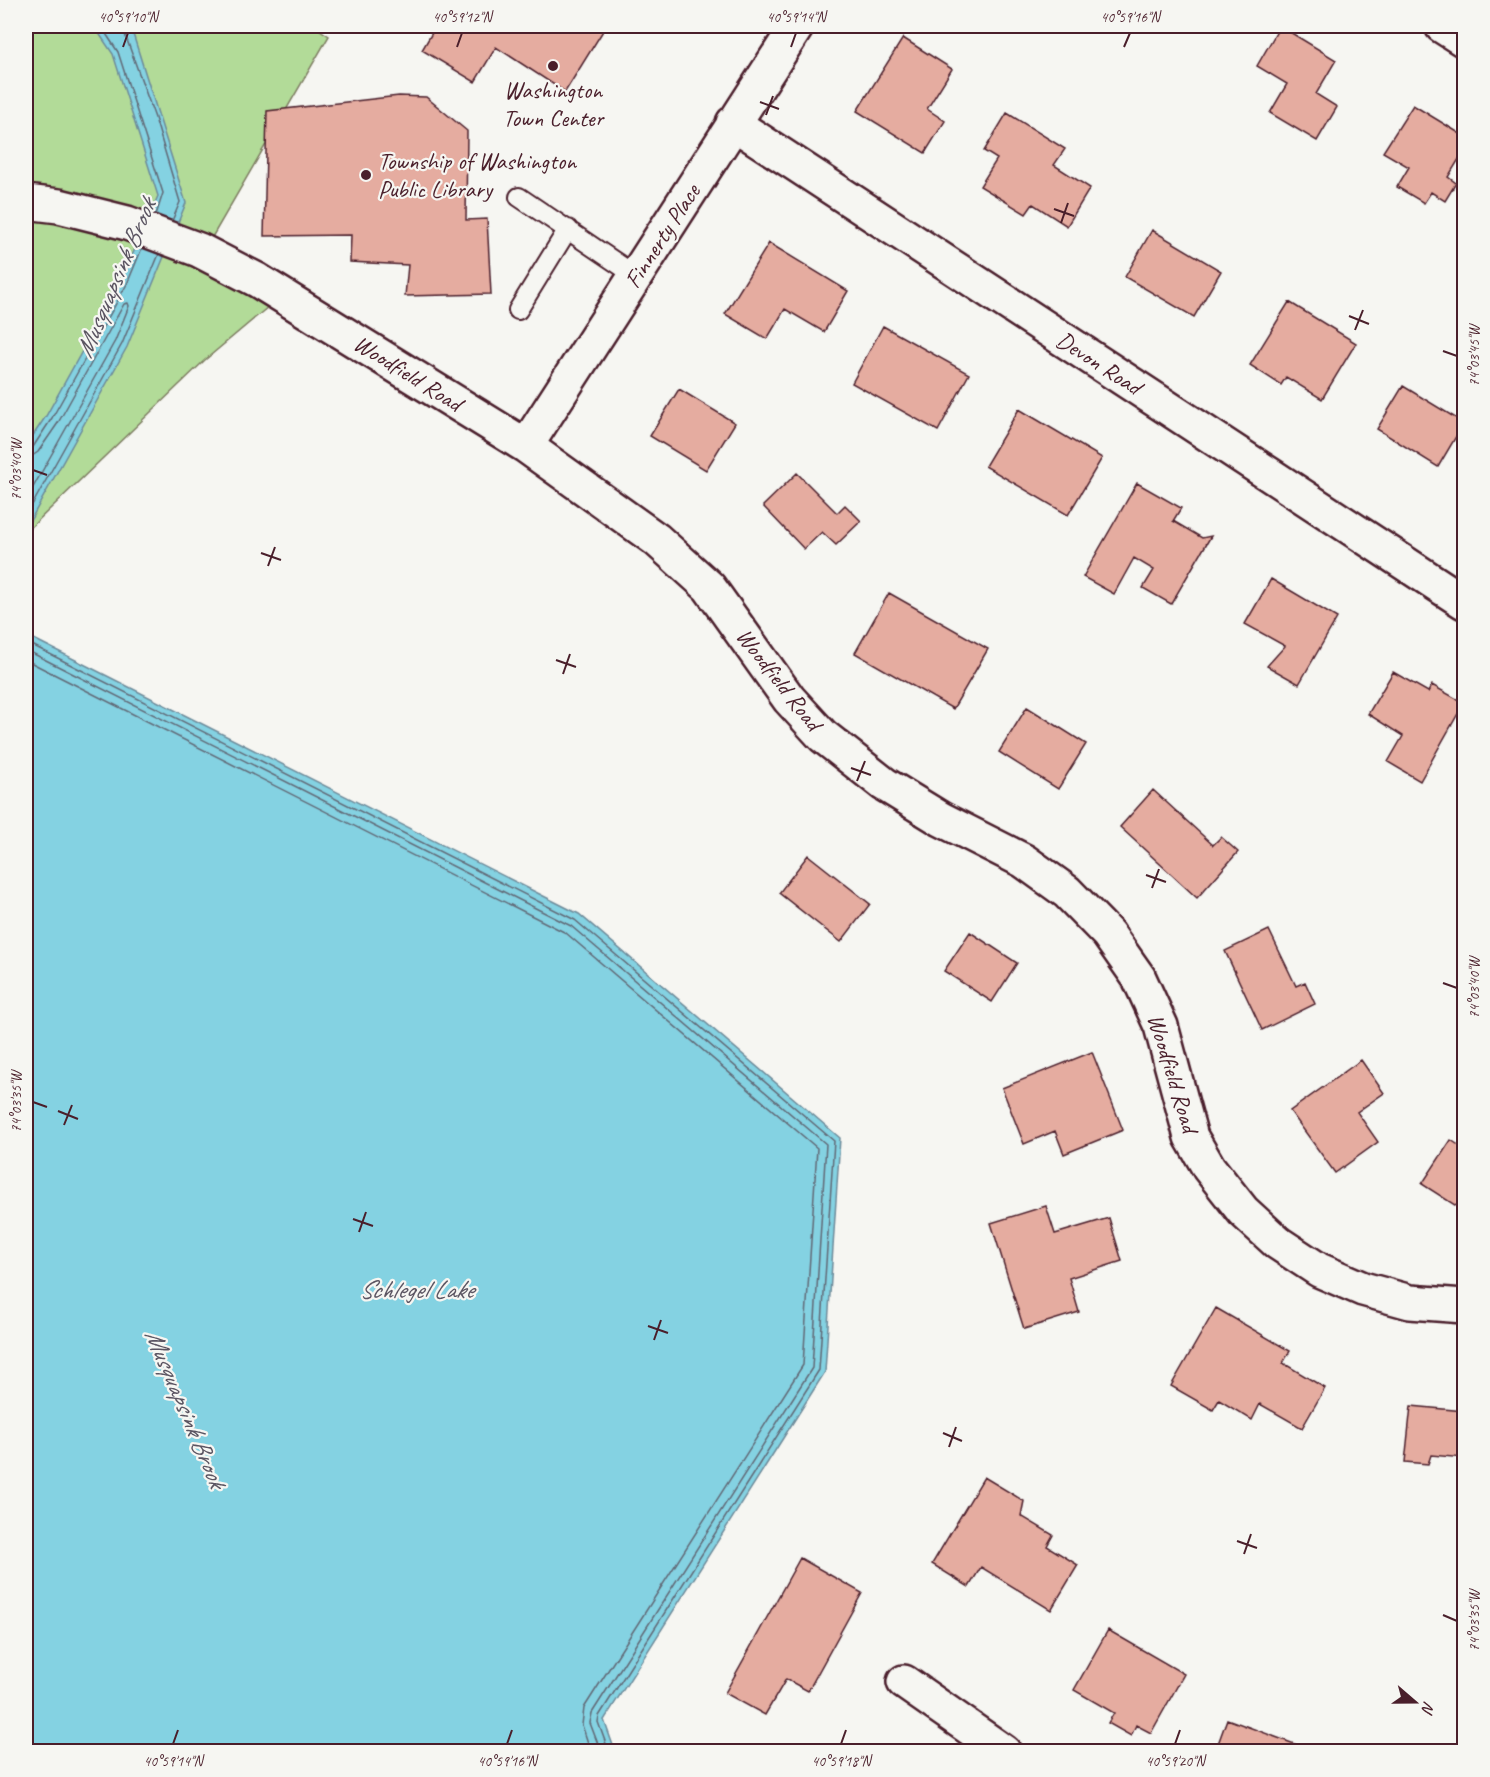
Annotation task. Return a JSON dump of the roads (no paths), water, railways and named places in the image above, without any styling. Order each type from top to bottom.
[{"type":"street","name":"Finnerty Place","points":[[526,446],[797,26]]},
{"type":"street","points":[[1442,26],[1464,40]]},
{"type":"street","name":"Devon Road","points":[[733,123],[1464,602]]},
{"type":"street","name":"Woodfield Road","points":[[26,202],[59,206],[127,223],[182,243],[258,280],[526,446],[657,540],[709,587],[789,699],[823,736],[884,784],[941,819],[1024,861],[1067,892],[1108,934],[1138,978],[1161,1026],[1191,1137],[1209,1168],[1243,1211],[1278,1243],[1311,1264],[1363,1289],[1410,1302],[1464,1306]]},
{"type":"street","points":[[904,1682],[1004,1752]]},
{"type":"lane","points":[[519,197],[636,276]]},
{"type":"lane","points":[[518,310],[568,229]]},
{"type":"water","points":[[94,26],[126,26],[133,34],[186,203],[127,347],[26,528],[26,446],[46,416],[121,281],[158,196],[113,54]]},
{"type":"water","name":"Schlegel Lake","points":[[26,635],[579,914],[840,1138],[825,1372],[604,1720],[615,1751],[26,1751]]},
{"type":"place","name":"Washington Town Center","points":[[553,66]]},
{"type":"place","name":"Township of Washington Public Library","points":[[366,175]]},
{"type":"water label","name":"Musquapsink Brook","points":[[115,278]]},
{"type":"water label","name":"Musquapsink Brook","points":[[186,1408]]}]
